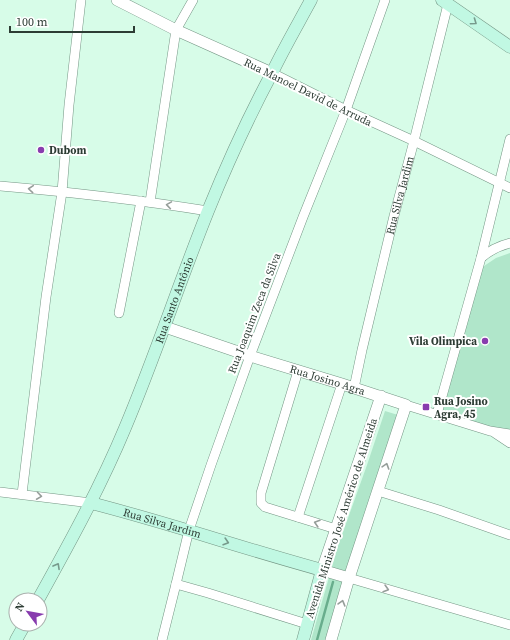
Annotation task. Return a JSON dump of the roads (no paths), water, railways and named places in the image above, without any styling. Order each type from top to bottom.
[{"type":"main road","name":"Rua Santo Antônio","points":[[42,592],[91,503],[124,430],[146,378],[208,211],[248,120],[311,0]]},
{"type":"main road","points":[[445,2],[510,47]]},
{"type":"main road","name":"Rua Silva Jardim","points":[[91,503],[135,514],[324,571]]},
{"type":"main road","name":"Avenida Ministro José Américo de Almeida","points":[[303,640],[324,571]]},
{"type":"street","points":[[22,494],[46,297],[62,192],[69,105],[82,0]]},
{"type":"street","name":"Rua Manoel David de Arruda","points":[[117,0],[176,30],[272,73],[510,188]]},
{"type":"street","points":[[119,313],[145,202],[176,30],[193,0]]},
{"type":"street","name":"Rua Joaquim Zeca da Silva","points":[[162,640],[189,530],[250,356],[346,110],[385,0]]},
{"type":"street","name":"Rua Silva Jardim","points":[[354,388],[394,216],[414,141],[445,2]]},
{"type":"street","points":[[437,414],[481,258],[510,139]]},
{"type":"street","points":[[0,186],[62,192],[208,211]]},
{"type":"street","points":[[481,258],[497,247],[510,243]]},
{"type":"street","name":"Rua Josino Agra","points":[[165,327],[250,356],[406,405],[490,431],[510,434]]},
{"type":"street","points":[[298,371],[260,500],[262,506],[264,507],[336,529]]},
{"type":"street","points":[[298,517],[342,384]]},
{"type":"street","name":"Avenida Ministro José Américo de Almeida","points":[[324,571],[336,529],[381,396]]},
{"type":"street","points":[[331,640],[347,578],[378,491],[406,405]]},
{"type":"street","name":"Rua Josino Agra","points":[[490,431],[510,442]]},
{"type":"street","points":[[378,491],[439,510],[510,535]]},
{"type":"street","name":"Rua Silva Jardim","points":[[0,492],[91,503]]},
{"type":"street","points":[[324,571],[510,625]]},
{"type":"street","points":[[176,584],[307,624]]},
{"type":"waterway","points":[[317,640],[333,582]]},
{"type":"place","name":"Dubom","points":[[41,150]]},
{"type":"place","name":"Vila Olimpica","points":[[485,341]]},
{"type":"place","name":"Rua Josino Agra, 45","points":[[426,407]]}]
